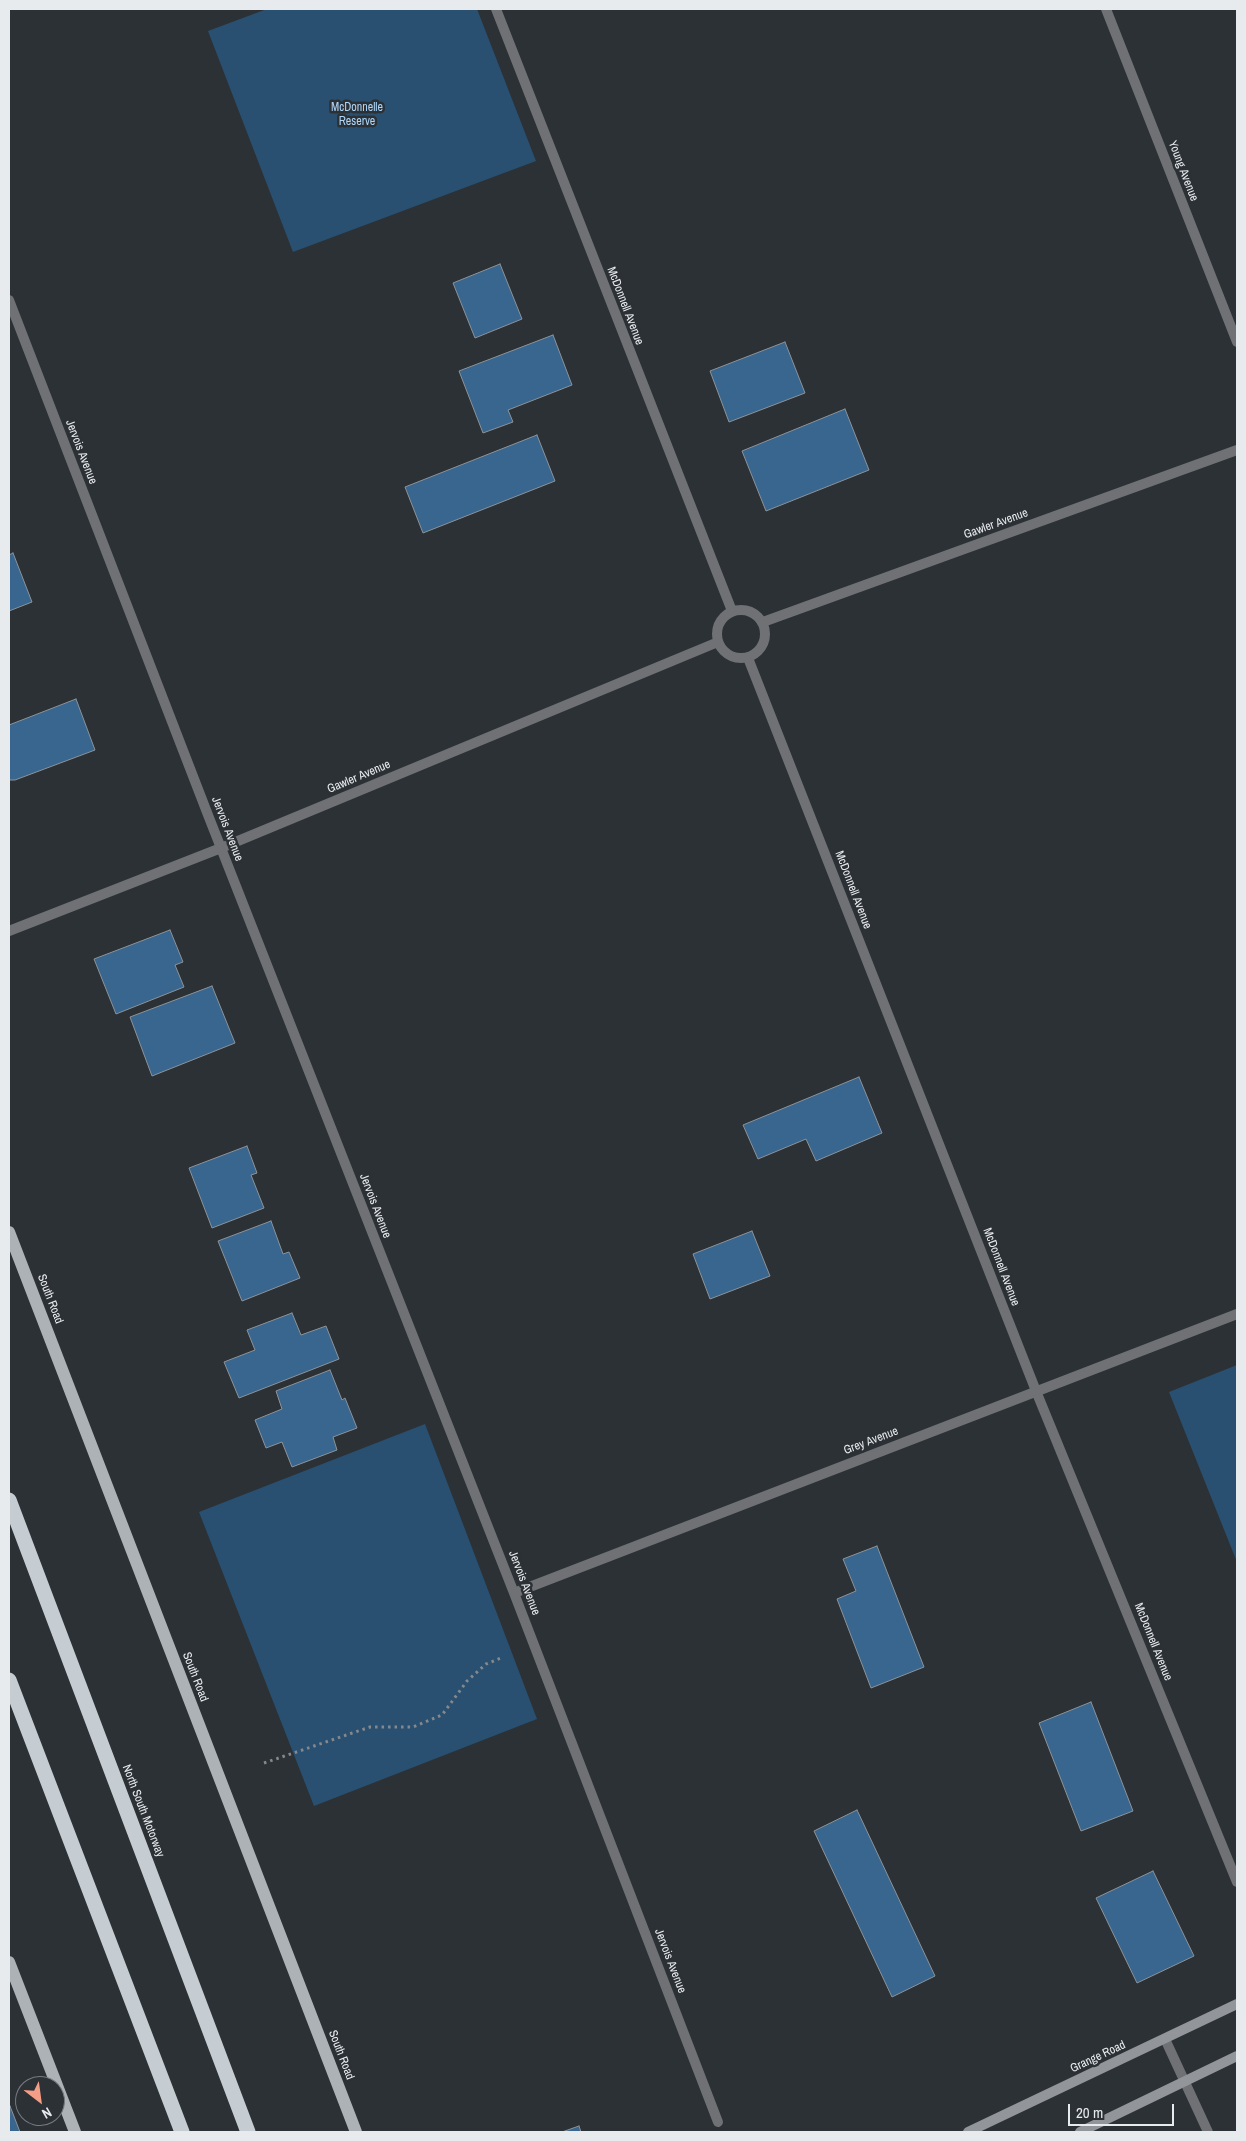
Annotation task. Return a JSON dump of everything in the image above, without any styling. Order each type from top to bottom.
[{"type":"highway","name":"North South Motorway","points":[[9,1500],[248,2132]]},
{"type":"highway","points":[[9,1680],[182,2132]]},
{"type":"main road","name":"South Road","points":[[9,1232],[356,2132]]},
{"type":"main road","points":[[9,1962],[75,2132]]},
{"type":"main road","name":"Grange Road","points":[[968,2132],[1237,2004]]},
{"type":"main road","points":[[1080,2132],[1237,2056]]},
{"type":"street","name":"McDonnell Avenue","points":[[496,9],[732,612]]},
{"type":"street","name":"Young Avenue","points":[[1106,9],[1237,342]]},
{"type":"street","name":"Jervois Avenue","points":[[9,300],[221,848],[514,1593],[718,2122]]},
{"type":"street","name":"Gawler Avenue","points":[[763,622],[1237,450]]},
{"type":"street","points":[[741,609],[749,611],[758,616],[766,629],[764,644],[761,650],[748,658],[741,659],[727,654],[718,642],[716,633],[718,624],[732,612],[741,609]]},
{"type":"street","name":"Gawler Avenue","points":[[9,931],[221,848],[718,642]]},
{"type":"street","name":"McDonnell Avenue","points":[[748,658],[1036,1391],[1237,1882]]},
{"type":"street","name":"Grey Avenue","points":[[514,1593],[1237,1314]]},
{"type":"street","points":[[1165,2039],[1208,2132]]},
{"type":"path","points":[[264,1764],[370,1727],[413,1727],[442,1715],[467,1681],[486,1664],[501,1658]]},
{"type":"green space","name":"McDonnelle Reserve","points":[[267,9],[477,9],[536,161],[293,252],[208,31]]},
{"type":"green space","points":[[1237,1365],[1237,1562],[1169,1392]]},
{"type":"green space","points":[[425,1424],[537,1719],[314,1806],[199,1512]]},
{"type":"building","points":[[500,264],[522,319],[475,338],[453,283]]},
{"type":"building","points":[[553,335],[572,385],[508,410],[513,422],[483,433],[459,371]]},
{"type":"building","points":[[785,342],[805,393],[729,422],[710,371]]},
{"type":"building","points":[[845,409],[869,470],[766,511],[742,451]]},
{"type":"building","points":[[537,435],[555,481],[423,533],[405,487]]},
{"type":"building","points":[[13,553],[32,602],[9,611],[9,555]]},
{"type":"building","points":[[76,699],[95,750],[15,780],[9,780],[9,725]]},
{"type":"building","points":[[170,930],[183,962],[175,965],[184,987],[116,1014],[94,959]]},
{"type":"building","points":[[212,986],[235,1043],[152,1076],[130,1017]]},
{"type":"building","points":[[859,1077],[882,1133],[816,1161],[806,1139],[758,1159],[743,1125]]},
{"type":"building","points":[[247,1146],[257,1173],[251,1175],[264,1208],[212,1228],[189,1168]]},
{"type":"building","points":[[271,1221],[283,1254],[289,1252],[300,1278],[242,1301],[218,1241]]},
{"type":"building","points":[[752,1231],[770,1276],[710,1299],[693,1254]]},
{"type":"building","points":[[292,1313],[301,1335],[326,1326],[339,1359],[239,1398],[224,1362],[255,1350],[247,1330]]},
{"type":"building","points":[[330,1370],[342,1400],[345,1398],[357,1428],[333,1437],[337,1450],[292,1467],[282,1442],[266,1448],[255,1420],[282,1409],[276,1391]]},
{"type":"building","points":[[877,1546],[924,1667],[871,1688],[837,1599],[856,1591],[843,1559]]},
{"type":"building","points":[[1091,1702],[1133,1811],[1081,1831],[1039,1723]]},
{"type":"building","points":[[857,1810],[935,1976],[892,1997],[814,1831]]},
{"type":"building","points":[[1153,1871],[1194,1956],[1137,1983],[1096,1898]]},
{"type":"building","points":[[10,2106],[15,2119],[15,2126],[18,2126],[20,2132],[9,2132]]},
{"type":"building","points":[[579,2126],[581,2132],[562,2132]]}]
